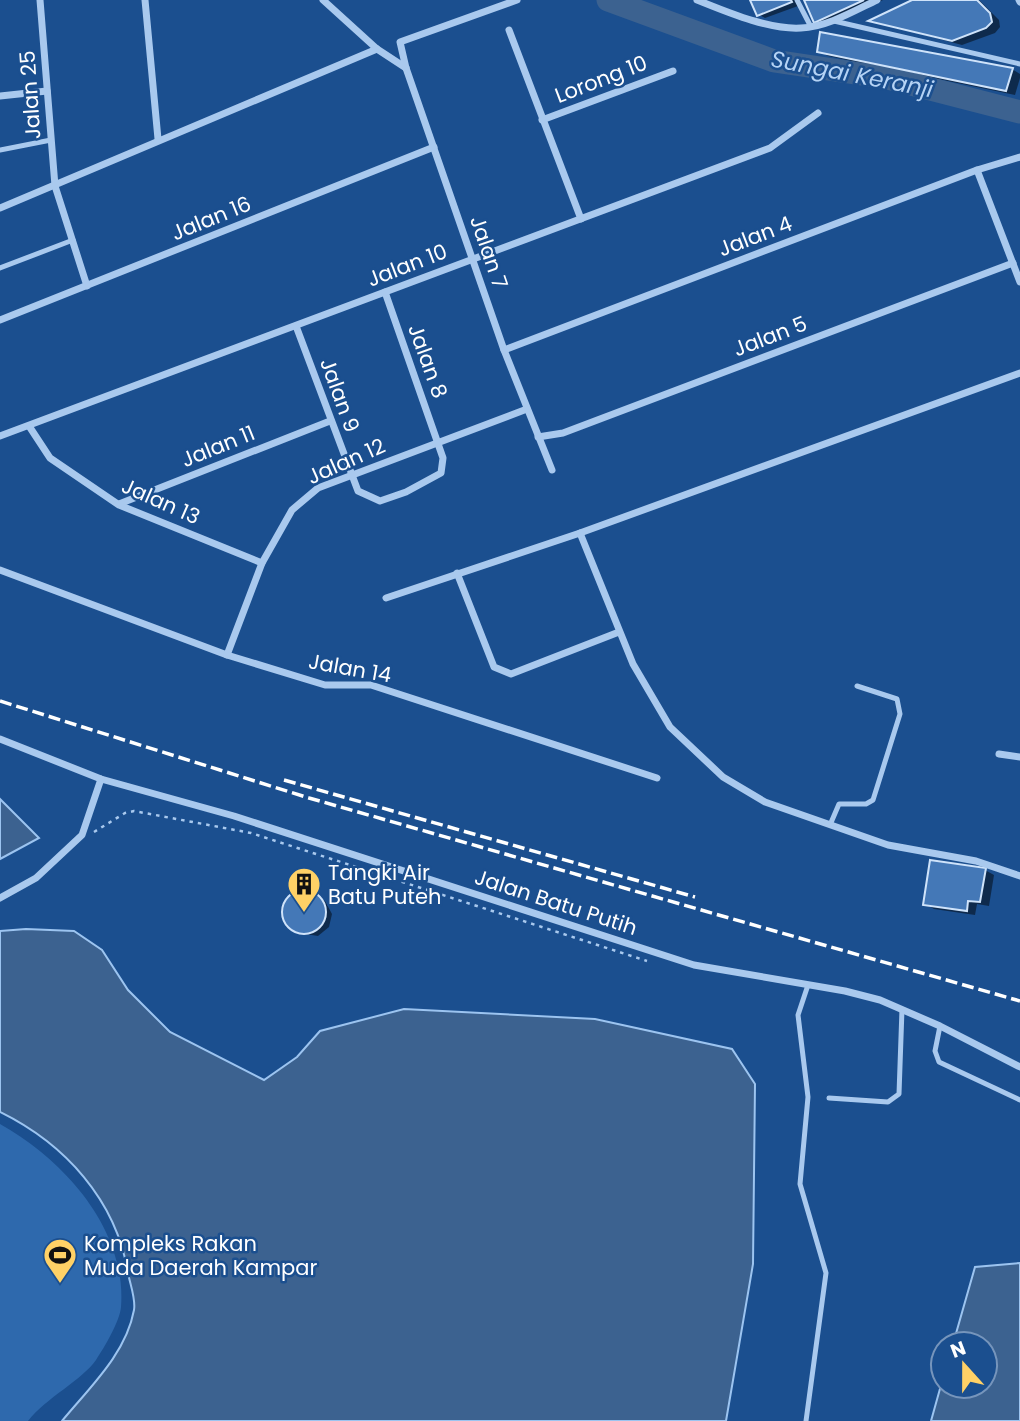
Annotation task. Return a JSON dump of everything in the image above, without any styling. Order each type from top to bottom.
[{"type":"street","name":"Jalan 25","points":[[40,0],[55,186],[87,286]]},
{"type":"street","points":[[145,0],[158,139]]},
{"type":"street","points":[[323,0],[377,49],[406,68]]},
{"type":"street","name":"Jalan 7","points":[[517,0],[400,42],[406,68],[504,351],[552,470]]},
{"type":"street","points":[[697,0],[772,24],[811,27],[877,0]]},
{"type":"street","name":"Lorong 10","points":[[509,30],[581,219]]},
{"type":"street","points":[[0,208],[158,139],[377,49]]},
{"type":"street","name":"Lorong 10","points":[[542,120],[673,71]]},
{"type":"street","points":[[0,96],[47,91]]},
{"type":"street","name":"Jalan 10","points":[[0,436],[770,148],[818,113]]},
{"type":"street","name":"Jalan 16","points":[[0,320],[435,147]]},
{"type":"street","name":"Jalan 4","points":[[504,351],[977,170],[1020,157]]},
{"type":"street","points":[[977,170],[1020,282]]},
{"type":"street","name":"Jalan 5","points":[[538,437],[563,433],[1013,263]]},
{"type":"street","name":"Jalan 8","points":[[385,292],[439,442]]},
{"type":"street","name":"Jalan 9","points":[[296,326],[350,476]]},
{"type":"street","points":[[386,598],[580,533],[1020,373]]},
{"type":"street","name":"Jalan 12","points":[[227,655],[262,563],[292,510],[318,488],[527,409]]},
{"type":"street","name":"Jalan 11","points":[[119,505],[330,421]]},
{"type":"street","name":"Jalan 13","points":[[29,426],[50,458],[119,505],[262,563]]},
{"type":"street","points":[[350,476],[358,491],[373,500],[406,492],[441,473],[443,458],[439,442]]},
{"type":"street","points":[[580,533],[633,664],[670,727],[723,777],[765,802],[888,845],[976,861],[1020,876]]},
{"type":"street","name":"Jalan 14","points":[[0,570],[227,655],[325,685],[371,685],[657,778]]},
{"type":"street","points":[[457,573],[494,667],[502,672],[511,674],[619,632]]},
{"type":"street","name":"Jalan Batu Putih","points":[[0,738],[101,779],[234,816],[694,965],[845,991],[902,1009],[1020,1067]]},
{"type":"street","points":[[999,754],[1020,757]]},
{"type":"street","points":[[0,898],[36,878],[82,835],[101,779]]},
{"type":"lane","points":[[797,0],[811,27]]},
{"type":"lane","points":[[831,20],[1020,64]]},
{"type":"lane","points":[[0,150],[51,140]]},
{"type":"lane","points":[[0,268],[73,240]]},
{"type":"lane","points":[[830,825],[838,804],[866,804],[873,800],[901,714],[897,699],[891,695],[857,686]]},
{"type":"lane","points":[[806,1421],[826,1273],[800,1184],[808,1097],[799,1015],[808,985]]},
{"type":"lane","points":[[829,1098],[888,1102],[900,1094],[902,1009]]},
{"type":"lane","points":[[940,1026],[935,1051],[939,1062],[1020,1100]]},
{"type":"path","points":[[87,839],[99,827],[134,811],[230,828],[654,963]]},
{"type":"shaded area","points":[[0,799],[39,838],[0,859]]},
{"type":"shaded area","points":[[0,931],[74,931],[102,950],[128,990],[170,1032],[264,1080],[297,1057],[320,1031],[404,1009],[595,1019],[732,1049],[755,1084],[753,1264],[726,1421],[62,1421],[115,1356],[130,1326],[134,1301],[122,1246],[99,1198],[84,1177],[46,1140],[0,1112]]},
{"type":"shaded area","name":"Kompleks Rakan Muda Daerah Kampar","points":[[0,1124],[47,1157],[87,1200],[114,1251],[120,1278],[120,1313],[99,1355],[82,1375],[28,1421],[0,1421]]},
{"type":"shaded area","points":[[1020,1263],[1020,1421],[931,1421],[937,1400],[999,1400],[999,1330],[957,1330],[975,1267]]},
{"type":"building","points":[[750,0],[791,0],[792,2],[757,16]]},
{"type":"building","points":[[804,0],[864,0],[814,23]]},
{"type":"building","points":[[912,0],[977,0],[990,13],[992,22],[986,28],[952,41],[868,21]]},
{"type":"building","points":[[820,32],[1013,68],[1006,91],[817,52]]},
{"type":"building","points":[[930,860],[986,868],[980,902],[968,901],[967,911],[923,905]]},
{"type":"building","name":"Tangki Air Batu Puteh","points":[[304,890],[320,896],[326,912],[320,928],[304,934],[288,928],[282,912],[288,896]]},
{"type":"waterway","name":"Sungai Keranji","points":[[608,0],[774,61],[888,78],[1020,112]]},
{"type":"railway","points":[[0,701],[309,798],[1020,1001]]},
{"type":"railway","points":[[284,780],[695,897]]},
{"type":"place","name":"Tangki Air Batu Puteh","points":[[304,914]]},
{"type":"place","name":"Kompleks Rakan Muda Daerah Kampar","points":[[60,1285]]}]
